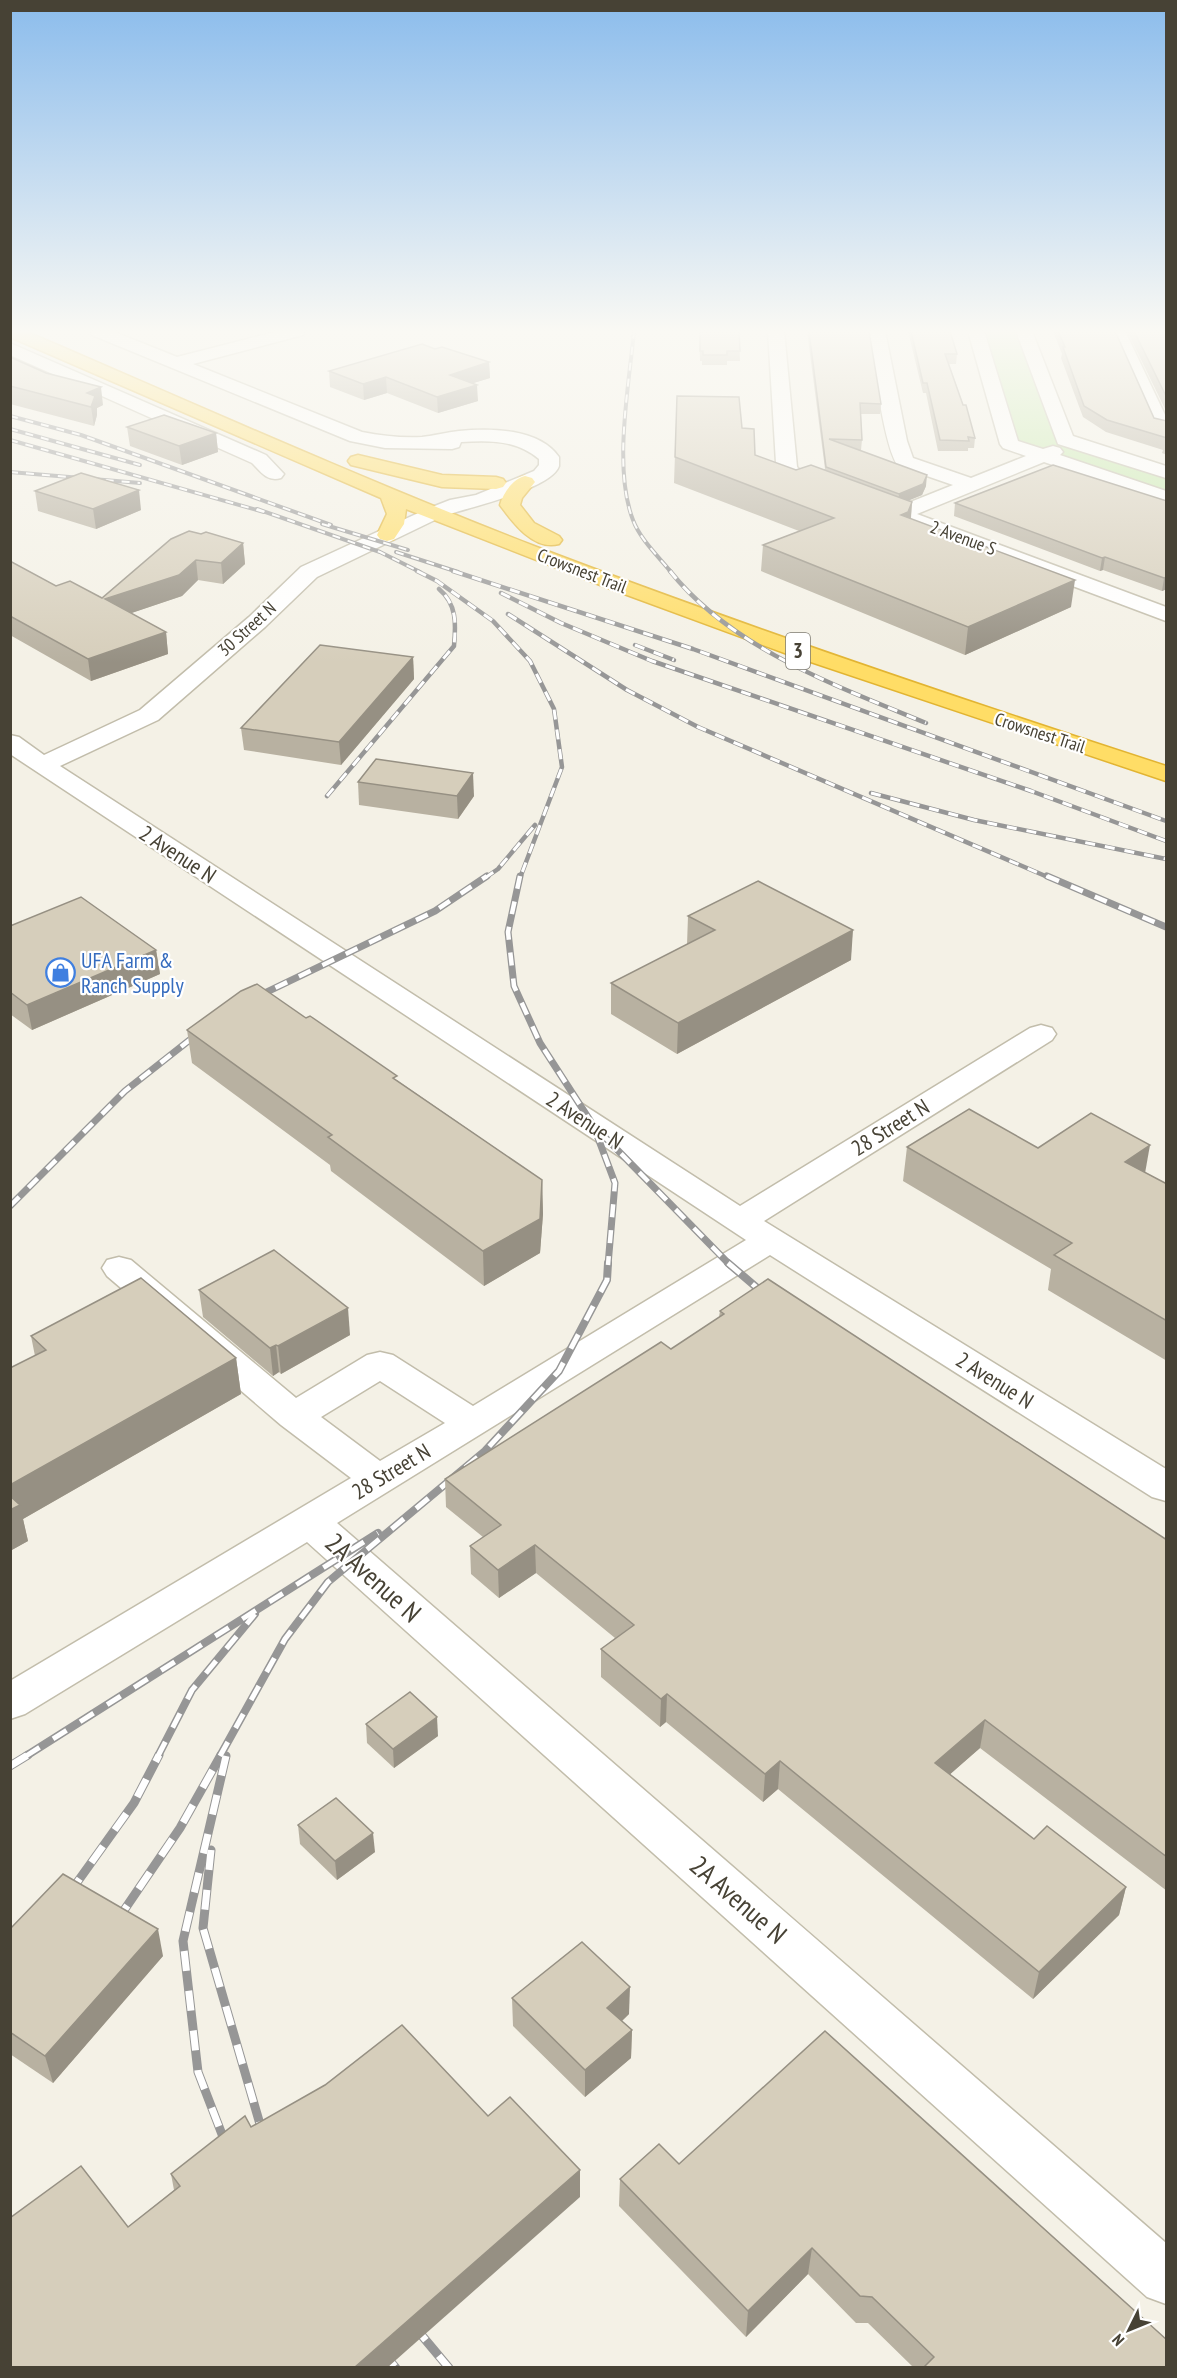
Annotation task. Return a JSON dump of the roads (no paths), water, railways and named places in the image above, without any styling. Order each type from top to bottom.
[{"type":"highway","name":"Crowsnest Trail","points":[[269,442],[434,513],[782,646],[1167,774]]},
{"type":"highway","name":"Crowsnest Trail","points":[[337,453],[458,504],[797,632],[1167,753]]},
{"type":"highway","points":[[358,461],[442,481],[496,483]]},
{"type":"highway","points":[[525,482],[512,497],[510,505],[526,527],[552,540]]},
{"type":"highway","points":[[387,493],[396,504],[398,514],[395,524],[387,535]]},
{"type":"street","points":[[221,442],[259,459],[274,474]]},
{"type":"street","points":[[443,442],[495,446],[519,455],[523,461],[515,475],[467,494],[458,504]]},
{"type":"street","points":[[458,504],[482,500],[541,475],[549,466],[549,457],[541,449],[525,442]]},
{"type":"street","name":"2 Avenue S","points":[[784,442],[786,463],[794,475],[1167,614]]},
{"type":"street","points":[[898,442],[905,462],[973,484]]},
{"type":"street","points":[[1010,442],[1044,456],[1167,498]]},
{"type":"street","points":[[898,514],[1044,456],[1061,447],[1064,442]]},
{"type":"street","points":[[1071,442],[1167,472]]},
{"type":"street","name":"30 Street N","points":[[42,765],[149,715],[257,622],[309,572],[458,504]]},
{"type":"street","name":"2 Avenue N","points":[[10,742],[755,1230],[1167,1487]]},
{"type":"street","name":"28 Street N","points":[[10,1702],[473,1423],[1041,1034]]},
{"type":"street","points":[[119,1268],[294,1416],[378,1479]]},
{"type":"street","points":[[294,1416],[380,1364],[473,1423]]},
{"type":"street","name":"2A Avenue N","points":[[309,1521],[1167,2278]]},
{"type":"railway","points":[[17,442],[264,512]]},
{"type":"railway","points":[[57,442],[140,465]]},
{"type":"railway","points":[[100,442],[331,525]]},
{"type":"railway","points":[[623,442],[624,477],[633,520],[640,534],[671,572]]},
{"type":"railway","points":[[10,472],[140,483]]},
{"type":"railway","points":[[257,509],[380,552],[420,572]]},
{"type":"railway","points":[[322,524],[408,550]]},
{"type":"railway","points":[[396,552],[458,572]]},
{"type":"railway","points":[[417,571],[437,581],[493,621],[530,661],[554,709],[562,767],[520,878]]},
{"type":"railway","points":[[453,571],[693,649],[1166,821]]},
{"type":"railway","points":[[670,571],[695,598],[755,644],[822,679],[926,723]]},
{"type":"railway","points":[[327,796],[454,646],[454,615],[449,601],[439,589]]},
{"type":"railway","points":[[501,593],[561,623],[652,661],[1031,791],[1166,841]]},
{"type":"railway","points":[[508,614],[627,690],[698,727],[1050,878]]},
{"type":"railway","points":[[635,645],[674,660]]},
{"type":"railway","points":[[871,793],[974,820],[1166,859]]},
{"type":"railway","points":[[485,878],[498,869],[535,825]]},
{"type":"railway","points":[[252,999],[435,911],[487,876]]},
{"type":"railway","points":[[520,876],[508,932],[514,986],[540,1043],[593,1125],[728,1263]]},
{"type":"railway","points":[[1047,876],[1166,927]]},
{"type":"railway","points":[[10,1206],[125,1091],[201,1031]]},
{"type":"railway","points":[[595,1130],[615,1183],[608,1265]]},
{"type":"railway","points":[[220,1756],[285,1639],[328,1582],[485,1451],[559,1371],[607,1280],[608,1263]]},
{"type":"railway","points":[[728,1263],[769,1298]]},
{"type":"railway","points":[[26,1756],[378,1533]]},
{"type":"railway","points":[[158,1756],[192,1690],[255,1614]]},
{"type":"railway","points":[[10,1766],[28,1755]]},
{"type":"railway","points":[[68,1895],[134,1803],[159,1755]]},
{"type":"railway","points":[[116,1922],[180,1828],[221,1755]]},
{"type":"railway","points":[[226,1756],[183,1941],[198,2072],[228,2150]]},
{"type":"railway","points":[[211,1850],[203,1928],[264,2138]]},
{"type":"railway","points":[[413,2325],[449,2368]]},
{"type":"railway","points":[[382,2351],[396,2368]]},
{"type":"place","name":"UFA Farm & Ranch Supply","points":[[60,973]]}]
